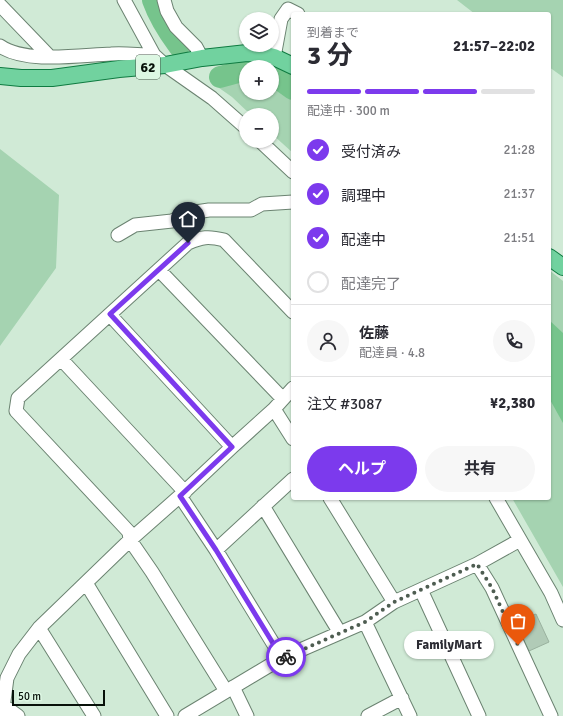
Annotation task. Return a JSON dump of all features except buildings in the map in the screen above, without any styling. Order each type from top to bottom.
[{"type":"main road","name":"62","points":[[0,76],[52,78],[119,69],[160,60],[202,58],[247,53],[262,54],[274,57],[291,65]]},
{"type":"main road","points":[[551,258],[563,267]]},
{"type":"street","points":[[124,0],[160,60],[212,98],[239,122]]},
{"type":"street","points":[[164,0],[167,11],[176,27],[196,47],[202,58]]},
{"type":"street","points":[[0,5],[50,57]]},
{"type":"street","points":[[274,57],[281,19],[288,9],[294,12]]},
{"type":"street","points":[[0,46],[6,51],[24,55],[50,57],[113,54],[160,60]]},
{"type":"street","points":[[267,148],[291,170]]},
{"type":"street","points":[[118,236],[135,225],[172,221],[189,213],[210,210],[251,210],[262,204],[291,202]]},
{"type":"street","points":[[248,716],[130,540],[129,532],[16,411],[18,398],[188,243],[201,238],[212,237],[224,240],[291,310]]},
{"type":"street","points":[[159,270],[282,398]]},
{"type":"street","points":[[110,314],[232,447]]},
{"type":"street","points":[[61,359],[182,494],[282,658]]},
{"type":"street","points":[[18,716],[2,710],[7,678],[19,654],[39,628],[130,540],[274,409],[282,398],[291,390]]},
{"type":"street","points":[[274,409],[291,436]]},
{"type":"street","points":[[216,550],[291,481]]},
{"type":"street","points":[[331,500],[394,602]]},
{"type":"street","points":[[497,500],[551,593],[563,620]]},
{"type":"street","points":[[264,506],[340,633]]},
{"type":"street","points":[[184,716],[282,658],[365,622],[394,602],[477,564],[520,540]]},
{"type":"street","points":[[477,564],[492,588],[550,716]]},
{"type":"street","points":[[86,583],[167,716]]},
{"type":"street","points":[[421,590],[479,716]]},
{"type":"street","points":[[365,622],[410,716]]},
{"type":"street","points":[[39,628],[94,716]]},
{"type":"street","points":[[368,716],[402,698]]},
{"type":"shaded area","points":[[457,0],[563,0],[563,77],[551,68],[551,12],[472,12]]},
{"type":"shaded area","points":[[239,62],[239,100],[279,100],[279,68],[291,75],[291,151],[279,140],[279,108],[244,108],[232,97],[212,83],[216,72],[223,66]]},
{"type":"shaded area","points":[[0,149],[59,195],[56,268],[0,346]]},
{"type":"shaded area","points":[[551,272],[563,281],[563,587],[513,500],[551,500]]},
{"type":"shaded area","points":[[551,322],[563,333],[563,423],[551,402]]},
{"type":"waterway","points":[[153,0],[164,24],[179,46]]},
{"type":"waterway","points":[[220,77],[239,72]]},
{"type":"waterway","points":[[279,79],[291,88]]},
{"type":"way so far","points":[[286,657],[365,622],[394,602],[477,564],[492,588],[518,645]]},
{"type":"place","name":"FamilyMart","points":[[518,645]]},
{"type":"route","points":[[188,243],[110,314],[232,447],[180,496],[216,550],[282,658],[286,657]]}]
